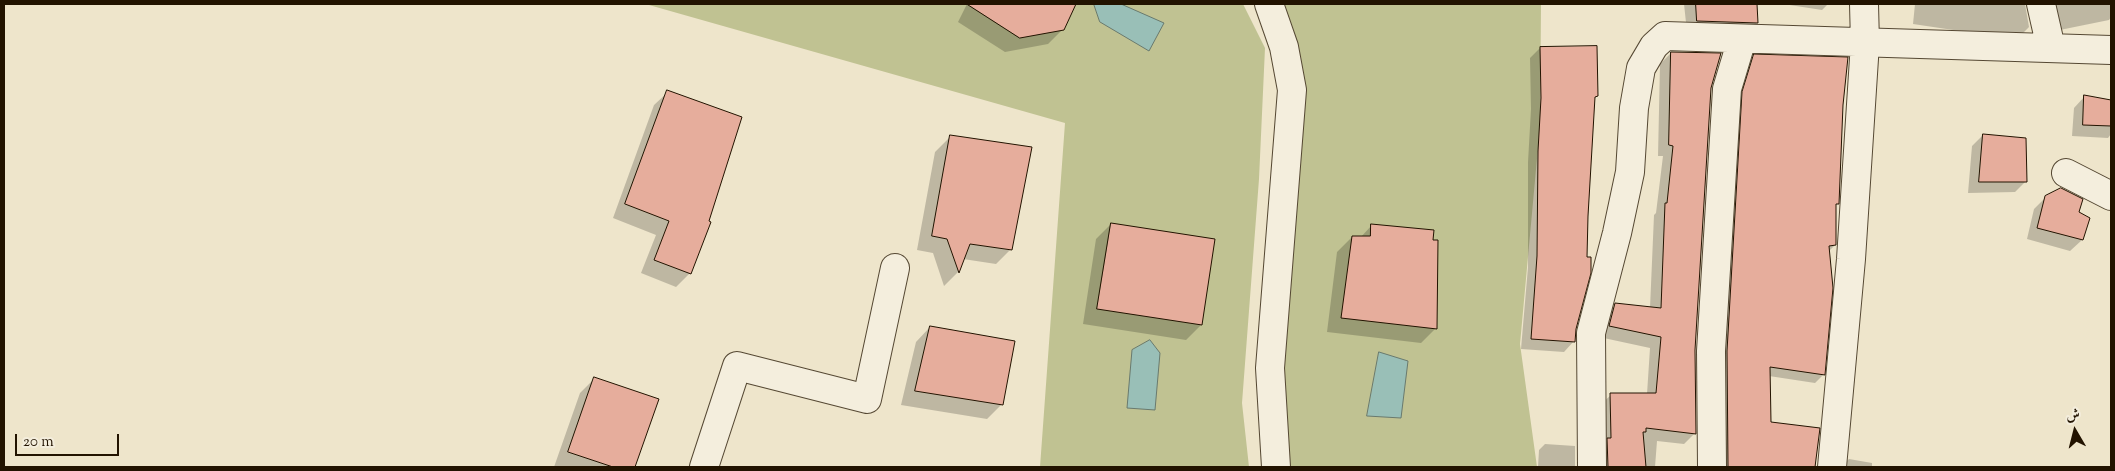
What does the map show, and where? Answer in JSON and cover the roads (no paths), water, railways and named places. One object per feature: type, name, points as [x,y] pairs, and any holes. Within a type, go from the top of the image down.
[{"type":"street","points":[[1269,4],[1284,47],[1292,90],[1270,368],[1276,467]]},
{"type":"street","points":[[1832,467],[1851,260],[1865,43],[1864,4]]},
{"type":"street","points":[[2041,4],[2051,48]]},
{"type":"street","points":[[1592,467],[1591,333],[1630,172],[1634,108],[1642,68],[1654,46],[1665,36],[2111,50]]},
{"type":"street","points":[[1712,467],[1711,352],[1727,89],[1742,39]]},
{"type":"street","points":[[2066,173],[2111,196]]},
{"type":"street","points":[[704,467],[737,366],[866,399],[895,268]]},
{"type":"water","points":[[1094,4],[1121,4],[1164,23],[1149,51],[1100,22]]},
{"type":"water","points":[[1150,340],[1160,353],[1155,410],[1127,408],[1132,350]]},
{"type":"water","points":[[1379,352],[1408,361],[1401,418],[1367,416]]}]
